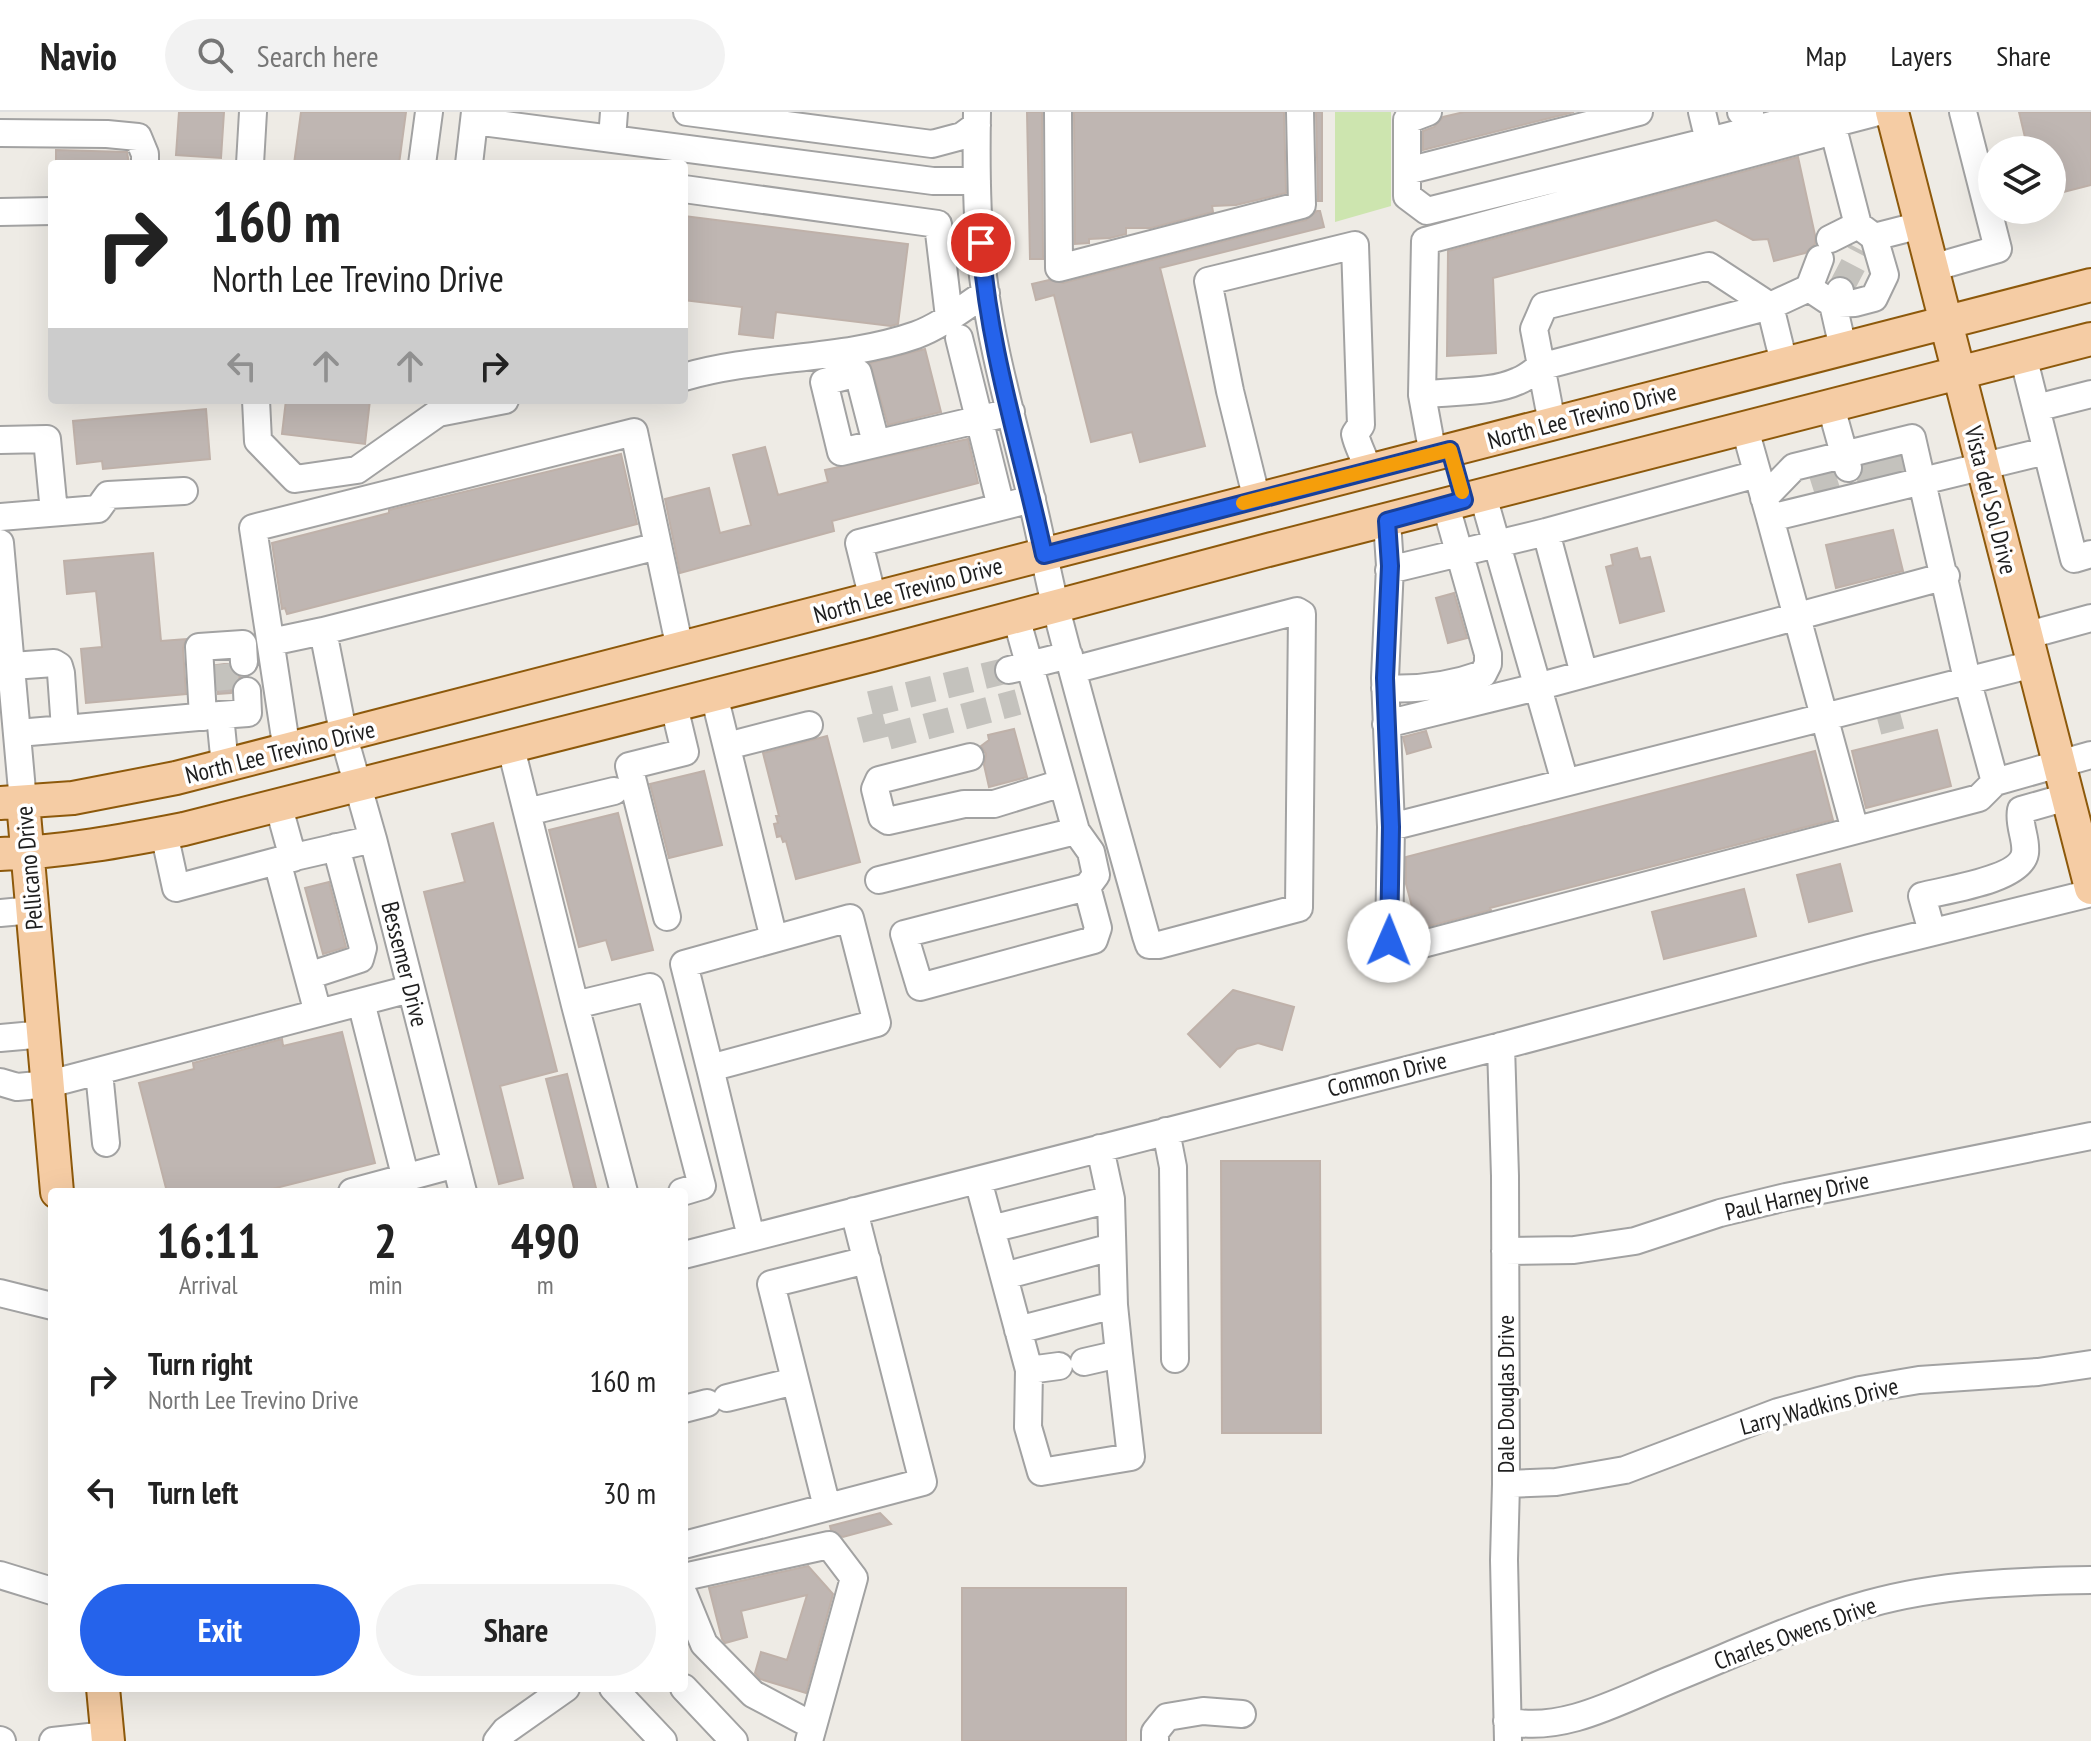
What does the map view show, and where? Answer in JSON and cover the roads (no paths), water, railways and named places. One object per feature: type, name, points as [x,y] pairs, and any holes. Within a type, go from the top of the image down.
[{"type":"main road","name":"Vista del Sol Drive","points":[[1892,112],[2091,891]]},
{"type":"main road","name":"North Lee Trevino Drive","points":[[12,803],[111,793],[344,737],[1257,500],[1367,464],[1442,452],[2091,285]]},
{"type":"main road","name":"North Lee Trevino Drive","points":[[14,853],[124,841],[164,833],[511,748],[2091,339]]},
{"type":"main road","points":[[1442,452],[1464,501]]},
{"type":"main road","points":[[680,649],[693,701]]},
{"type":"main road","name":"Pellicano Drive","points":[[12,803],[14,853],[33,910],[57,1188]]},
{"type":"main road","points":[[103,1692],[108,1738]]},
{"type":"street","points":[[250,160],[253,112]]},
{"type":"street","points":[[423,160],[429,112]]},
{"type":"street","points":[[612,139],[614,112]]},
{"type":"street","points":[[687,112],[932,144],[962,136],[977,118]]},
{"type":"street","points":[[1058,112],[1059,268],[1302,205],[1300,112]]},
{"type":"street","points":[[1422,395],[1482,391],[1518,381],[1540,367],[1770,306],[1809,288],[1855,303],[1874,298],[1885,275],[1864,237],[1832,124],[1814,114],[1427,211],[1407,196],[1407,120],[1428,112]]},
{"type":"street","points":[[1407,171],[1639,112]]},
{"type":"street","points":[[1702,112],[1709,141]]},
{"type":"street","points":[[1741,112],[1750,112]]},
{"type":"street","points":[[1442,452],[1422,395],[1425,241],[1819,135],[1832,124],[1878,112]]},
{"type":"street","points":[[1932,268],[1998,249],[1963,112]]},
{"type":"street","points":[[470,160],[475,117],[612,139],[641,154],[732,155],[933,181],[977,181]]},
{"type":"street","points":[[726,195],[737,118]]},
{"type":"street","points":[[977,118],[977,181],[986,293],[1055,607],[1071,663],[1149,945],[1299,908],[1302,614],[1297,611],[1071,663],[1019,668]]},
{"type":"street","points":[[0,133],[138,137],[145,160]]},
{"type":"street","points":[[688,190],[938,224],[954,327],[1001,507]]},
{"type":"street","points":[[0,212],[48,211]]},
{"type":"street","points":[[1809,288],[1825,249],[1921,225]]},
{"type":"street","points":[[1257,500],[1230,391],[1208,281],[1355,245],[1361,425],[1369,432],[1371,446],[1367,464]]},
{"type":"street","points":[[1552,423],[1534,329],[1544,306],[1709,266],[1770,306],[1784,363]]},
{"type":"street","points":[[688,376],[716,368],[858,349],[954,327],[986,293]]},
{"type":"street","points":[[1837,296],[1843,348]]},
{"type":"street","points":[[2023,356],[2046,451],[2083,556]]},
{"type":"street","points":[[2036,408],[2091,394]]},
{"type":"street","points":[[256,404],[258,441],[295,479],[357,470],[439,407],[467,404]]},
{"type":"street","points":[[1831,407],[1859,474]]},
{"type":"street","points":[[876,443],[1011,412]]},
{"type":"street","points":[[1745,429],[1826,715],[1855,830]]},
{"type":"street","points":[[287,751],[253,528],[634,432],[680,649]]},
{"type":"street","points":[[1389,570],[1546,532],[1764,497],[1859,474],[1912,438],[1946,576],[1967,679],[1995,782]]},
{"type":"street","points":[[0,440],[47,439],[54,512]]},
{"type":"street","points":[[1764,497],[1794,467],[1923,479],[2046,451]]},
{"type":"street","points":[[0,517],[98,509],[108,495],[184,491]]},
{"type":"street","points":[[873,599],[859,543],[1032,499]]},
{"type":"street","points":[[1464,501],[1496,544],[1565,782]]},
{"type":"street","points":[[1385,688],[1438,687],[1483,674],[1488,664],[1488,654],[1459,553],[1464,501]]},
{"type":"street","points":[[1387,521],[1389,570],[1385,688],[1391,827],[1389,941],[1419,945],[1979,798],[1995,782],[2091,755]]},
{"type":"street","points":[[1546,532],[1584,674]]},
{"type":"street","name":"Pellicano Drive","points":[[0,543],[5,638],[12,666],[18,733],[12,803]]},
{"type":"street","points":[[271,642],[658,546]]},
{"type":"street","points":[[1386,724],[1537,687],[1946,576]]},
{"type":"street","points":[[1016,617],[1019,668],[1028,699],[1062,783],[1076,831],[1091,852],[1096,875],[1087,887],[904,934],[920,987],[1094,940],[1098,928],[1087,887]]},
{"type":"street","points":[[1391,827],[1826,715],[1886,710],[1967,679],[2091,618]]},
{"type":"street","name":"Bessemer Drive","points":[[323,631],[344,737],[462,1188]]},
{"type":"street","points":[[225,766],[231,706],[199,647],[231,656]]},
{"type":"street","points":[[12,666],[54,663],[59,666],[65,729]]},
{"type":"street","points":[[693,701],[727,746],[774,939]]},
{"type":"street","points":[[667,917],[629,766],[685,752],[693,701]]},
{"type":"street","points":[[18,733],[231,706]]},
{"type":"street","points":[[727,746],[809,725]]},
{"type":"street","points":[[511,748],[623,1188]]},
{"type":"street","points":[[970,757],[879,780],[875,789],[882,817],[888,821],[964,804],[994,804],[1062,783]]},
{"type":"street","points":[[527,812],[614,791]]},
{"type":"street","points":[[1932,932],[1922,896],[2004,875],[2023,860],[2025,850],[2019,821],[2021,810],[2067,797]]},
{"type":"street","points":[[278,804],[285,860],[318,1013]]},
{"type":"street","points":[[879,880],[1076,831]]},
{"type":"street","points":[[164,833],[176,888],[373,839]]},
{"type":"street","points":[[308,976],[360,959],[363,948],[336,847]]},
{"type":"street","points":[[2004,875],[2014,912]]},
{"type":"street","name":"Common Drive","points":[[688,1254],[2091,891]]},
{"type":"street","points":[[0,913],[33,910]]},
{"type":"street","points":[[710,1068],[877,1023],[850,918],[684,964],[751,1237]]},
{"type":"street","points":[[575,1005],[650,987],[702,1186],[688,1190]]},
{"type":"street","points":[[0,1082],[17,1087],[49,1084],[410,989]]},
{"type":"street","points":[[361,1002],[406,1179]]},
{"type":"street","points":[[0,1038],[45,1034]]},
{"type":"street","name":"Dale Douglas Drive","points":[[1501,1046],[1508,1731]]},
{"type":"street","points":[[99,1072],[106,1143]]},
{"type":"street","points":[[1166,1131],[1173,1167],[1175,1359]]},
{"type":"street","name":"Paul Harney Drive","points":[[1505,1251],[1574,1250],[1635,1241],[1720,1213],[1786,1197],[2091,1136]]},
{"type":"street","points":[[978,1180],[1029,1370],[1028,1427],[1041,1472],[1131,1457],[1114,1305],[1111,1199],[1100,1148]]},
{"type":"street","points":[[369,1188],[456,1164]]},
{"type":"street","points":[[991,1229],[1111,1199]]},
{"type":"street","points":[[688,1544],[923,1482],[854,1211]]},
{"type":"street","points":[[1004,1276],[1112,1247]]},
{"type":"street","points":[[827,1507],[771,1284],[867,1260]]},
{"type":"street","points":[[0,1293],[48,1305]]},
{"type":"street","points":[[1018,1330],[1114,1305]]},
{"type":"street","points":[[1029,1370],[1119,1354]]},
{"type":"street","name":"Larry Wadkins Drive","points":[[1506,1484],[1556,1482],[1625,1470],[1778,1412],[1860,1390],[1919,1380],[2038,1372],[2091,1364]]},
{"type":"street","points":[[706,1403],[795,1381]]},
{"type":"street","points":[[688,1576],[829,1545],[854,1578],[811,1734],[753,1694],[704,1644],[688,1605]]},
{"type":"street","points":[[0,1575],[48,1590]]},
{"type":"street","name":"Charles Owens Drive","points":[[1508,1731],[1590,1712],[1869,1604],[1925,1592],[1978,1586],[2091,1580]]},
{"type":"street","points":[[497,1741],[505,1731],[560,1692]]},
{"type":"street","points":[[617,1692],[663,1741]]},
{"type":"street","points":[[688,1692],[734,1741]]},
{"type":"street","points":[[1155,1741],[1155,1732],[1167,1717],[1203,1711],[1242,1714]]},
{"type":"street","points":[[53,1741],[108,1738]]},
{"type":"tunnel","points":[[1841,288],[1861,250]]},
{"type":"tunnel","points":[[1889,457],[1894,476]]},
{"type":"tunnel","points":[[1866,463],[1871,482]]},
{"type":"tunnel","points":[[1822,474],[1828,493]]},
{"type":"tunnel","points":[[224,664],[227,693]]},
{"type":"tunnel","points":[[1009,670],[867,705],[876,740],[1018,702]]},
{"type":"tunnel","points":[[1878,722],[1901,716]]}]
